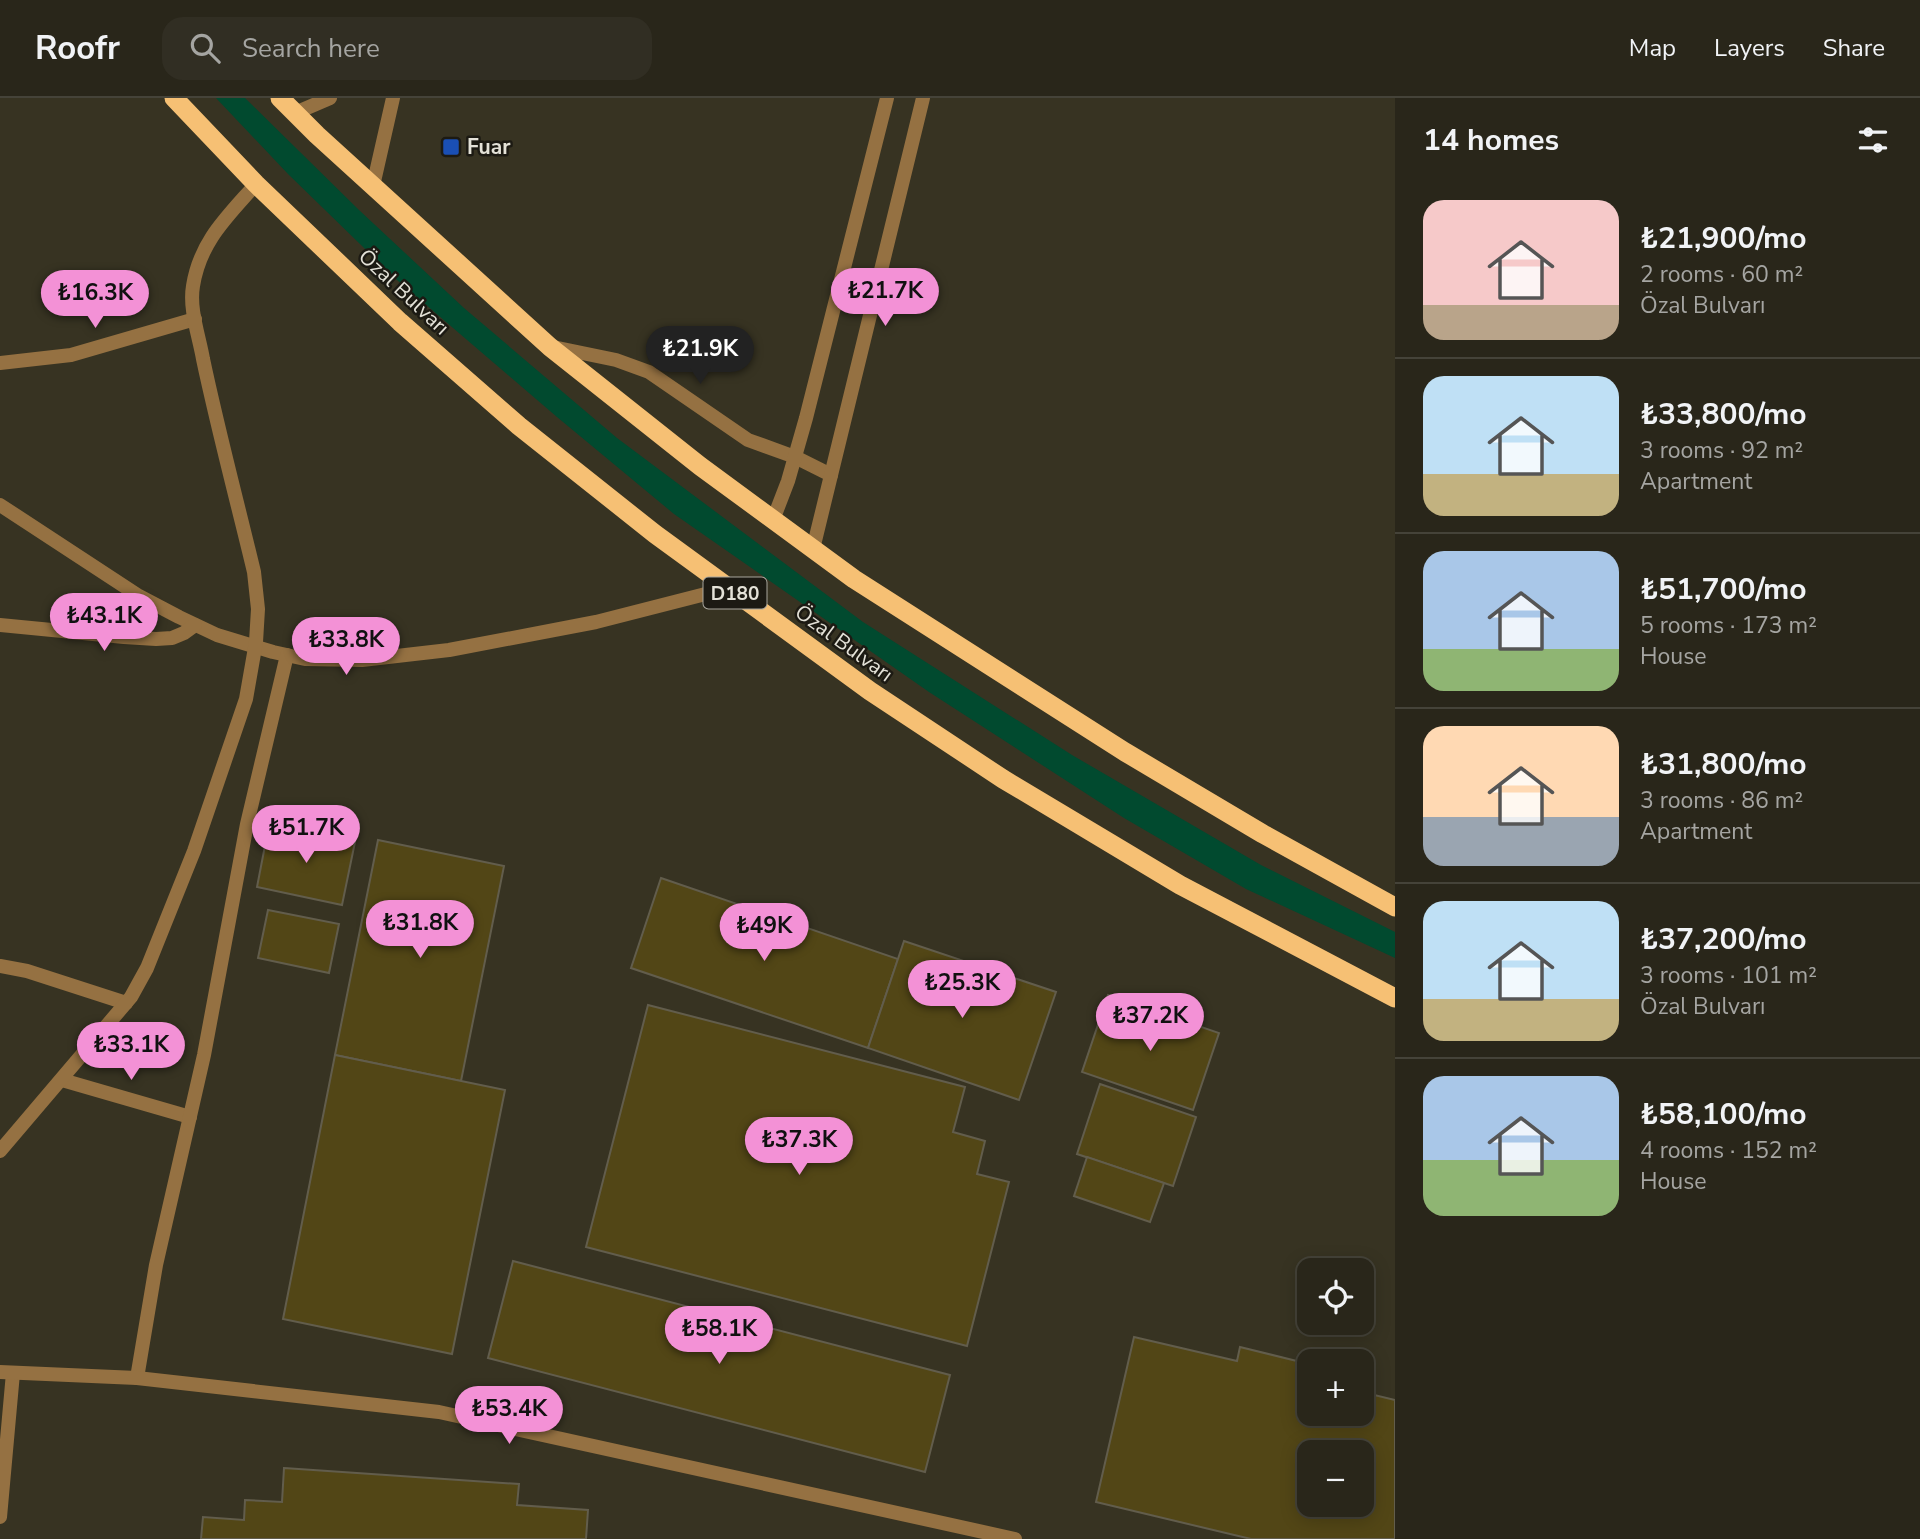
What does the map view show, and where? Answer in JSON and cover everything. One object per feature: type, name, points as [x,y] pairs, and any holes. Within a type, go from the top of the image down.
[{"type":"highway","name":"Özal Bulvarı","points":[[174,98],[257,184],[400,322],[519,426],[655,534],[870,691],[1003,779],[1180,885],[1395,999]]},
{"type":"highway","points":[[280,98],[550,347],[700,466],[813,550],[853,579],[1125,752],[1263,834],[1394,906]]},
{"type":"street","points":[[295,113],[330,98]]},
{"type":"street","points":[[373,186],[393,98]]},
{"type":"street","points":[[773,520],[795,457],[887,98]]},
{"type":"street","points":[[813,550],[923,98]]},
{"type":"street","points":[[0,1151],[131,997],[147,968],[194,851],[246,699],[258,609],[254,572],[211,397],[193,308],[192,287],[214,231],[257,184]]},
{"type":"street","points":[[0,363],[71,355],[195,319]]},
{"type":"street","points":[[550,347],[616,360],[649,372],[748,440],[795,457],[831,475]]},
{"type":"street","points":[[0,505],[139,596],[195,625],[217,635],[305,659],[362,660],[449,650],[596,622],[729,588]]},
{"type":"street","points":[[0,625],[156,639],[172,638],[195,625]]},
{"type":"street","points":[[137,1378],[156,1265],[204,1055],[247,824],[287,655]]},
{"type":"street","points":[[0,966],[27,971],[126,1003]]},
{"type":"street","points":[[62,1080],[190,1117]]},
{"type":"street","points":[[0,1517],[6,1373],[137,1378],[439,1412],[1015,1539]]},
{"type":"green space","points":[[216,98],[245,98],[464,308],[617,438],[863,622],[1072,755],[1261,865],[1395,932],[1395,958],[1246,889],[1124,818],[929,692],[674,514],[397,280],[288,174]]},
{"type":"building","points":[[269,825],[355,842],[342,905],[257,887]]},
{"type":"building","points":[[378,840],[504,866],[461,1081],[335,1055]]},
{"type":"building","points":[[661,878],[898,959],[868,1048],[631,968]]},
{"type":"building","points":[[268,910],[339,924],[329,973],[258,958]]},
{"type":"building","points":[[904,941],[1056,992],[1019,1100],[868,1048]]},
{"type":"building","points":[[1108,995],[1219,1033],[1193,1110],[1082,1072]]},
{"type":"building","points":[[648,1005],[965,1087],[953,1132],[985,1141],[977,1174],[1009,1182],[967,1346],[586,1247]]},
{"type":"building","points":[[335,1055],[505,1090],[452,1354],[283,1319]]},
{"type":"building","points":[[1100,1084],[1196,1117],[1173,1186],[1077,1154]]},
{"type":"building","points":[[1087,1157],[1164,1183],[1150,1222],[1074,1196]]},
{"type":"building","points":[[513,1261],[950,1375],[925,1472],[488,1358]]},
{"type":"building","points":[[1134,1337],[1237,1361],[1240,1347],[1297,1361],[1297,1426],[1374,1426],[1374,1395],[1395,1400],[1395,1539],[1251,1539],[1096,1502]]},
{"type":"building","points":[[284,1468],[519,1484],[517,1505],[588,1510],[586,1539],[201,1539],[203,1517],[244,1520],[245,1500],[282,1502]]},
{"type":"place","name":"Fuar","points":[[451,147]]}]
